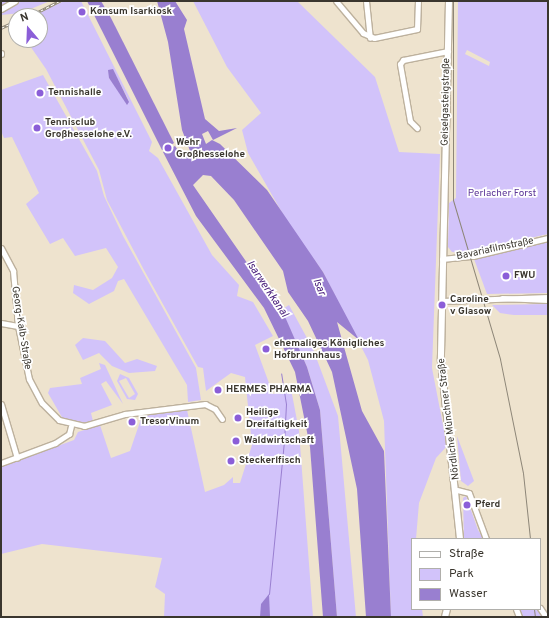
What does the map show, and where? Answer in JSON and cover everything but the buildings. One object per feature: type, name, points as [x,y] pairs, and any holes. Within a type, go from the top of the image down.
[{"type":"main road","name":"Geiselgasteigstraße","points":[[444,203],[449,1]]},
{"type":"main road","name":"Nördliche Münchner Straße","points":[[444,203],[441,362],[457,490],[460,538]]},
{"type":"street","points":[[336,1],[370,38]]},
{"type":"street","points":[[366,1],[370,38]]},
{"type":"street","points":[[370,38],[417,29],[418,1]]},
{"type":"street","points":[[1,9],[14,2]]},
{"type":"street","points":[[417,128],[410,121],[400,64],[403,60],[448,51]]},
{"type":"street","name":"Bavariafilmstraße","points":[[442,259],[473,256],[548,238]]},
{"type":"street","name":"Georg-Kalb-Straße","points":[[1,248],[13,271],[18,326],[24,360],[35,393],[52,414],[71,426]]},
{"type":"street","points":[[442,303],[502,298],[548,297]]},
{"type":"street","points":[[502,298],[548,300]]},
{"type":"street","points":[[1,323],[18,326]]},
{"type":"street","points":[[1,404],[17,458]]},
{"type":"street","points":[[1,463],[55,443],[69,434],[71,426],[205,404],[215,409],[222,419]]},
{"type":"street","points":[[457,490],[469,493],[486,538]]},
{"type":"green space","points":[[1,1],[50,1],[33,8],[8,8],[8,14],[1,15]]},
{"type":"green space","points":[[64,1],[81,1],[152,142],[149,151],[158,158],[212,255],[239,285],[237,296],[253,302],[273,336],[255,345],[273,394],[291,389],[299,431],[313,617],[164,617],[165,594],[155,587],[162,558],[42,544],[1,554],[1,467],[74,440],[78,432],[100,425],[111,458],[130,451],[143,413],[187,410],[205,492],[224,485],[233,477],[233,483],[240,483],[252,445],[245,377],[231,373],[206,391],[203,368],[198,367],[107,200],[99,170],[46,69],[32,48],[48,48],[48,9]],"holes":[[[113,70],[129,101],[109,78]]]},
{"type":"green space","points":[[193,1],[297,1],[375,77],[399,152],[440,154],[432,368],[447,446],[436,458],[419,503],[416,538],[411,538],[411,610],[422,610],[423,617],[391,617],[384,421],[368,360],[323,272],[288,223],[248,153],[242,130],[261,113],[227,67]]},
{"type":"green space","name":"Perlacher Forst","points":[[458,1],[548,1],[548,234],[463,253],[452,252],[448,247],[449,203],[456,198]],"holes":[[[467,50],[490,62],[489,66],[465,54]]]},
{"type":"green space","points":[[43,75],[97,171],[104,196],[123,236],[196,368],[201,400],[188,402],[187,385],[124,279],[118,281],[114,291],[89,304],[73,293],[74,285],[93,290],[112,278],[118,267],[106,248],[75,256],[63,238],[50,244],[26,204],[39,193],[12,137],[4,138],[1,131],[1,90]]},
{"type":"green space","points":[[548,241],[548,293],[487,294],[474,259]]},
{"type":"green space","points":[[548,304],[548,315],[514,315],[500,313],[492,305]]},
{"type":"green space","points":[[289,305],[313,349],[338,416],[356,617],[337,617],[320,410],[307,367],[281,310]]},
{"type":"green space","points":[[83,338],[105,341],[125,363],[137,359],[157,366],[155,371],[129,373],[112,366],[99,353],[83,360],[75,345]]},
{"type":"green space","points":[[99,363],[105,365],[123,404],[106,381],[101,384],[112,405],[91,413],[93,421],[78,424],[63,419],[48,393],[50,388],[82,384],[80,378],[101,369]]},
{"type":"green space","points":[[120,374],[129,378],[138,394],[135,400],[127,399],[117,381]],"holes":[[[126,378],[135,394],[129,398],[119,381]]]},
{"type":"green space","points":[[457,436],[474,481],[468,486],[461,481]]},
{"type":"green space","points":[[466,496],[478,530],[483,538],[464,538],[463,498]]},
{"type":"green space","points":[[541,606],[548,617],[516,617],[513,610],[541,610]]},
{"type":"water","points":[[87,1],[101,1],[111,18],[174,143],[166,148],[162,150]]},
{"type":"water","name":"Isar","points":[[157,1],[175,1],[187,20],[184,29],[205,119],[219,131],[237,128],[213,140],[208,131],[202,134],[206,144],[212,140],[220,144],[267,190],[323,272],[359,340],[337,322],[362,411],[384,451],[391,617],[366,617],[357,489],[332,372],[308,321],[288,292],[283,271],[234,200],[211,176],[203,175],[193,185],[286,319],[307,367],[320,410],[337,617],[323,617],[310,447],[295,372],[264,308],[196,216],[163,152],[175,146],[182,156],[192,156],[182,130],[168,42]]},
{"type":"water","points":[[113,69],[129,102],[127,105],[109,78],[108,70]]},
{"type":"water","points":[[269,594],[270,617],[260,617],[261,604]]},
{"type":"waterway","points":[[269,594],[284,442],[286,404],[281,373]]},
{"type":"tram line","points":[[453,1],[453,200],[500,359],[523,473],[530,538]]},
{"type":"tram line","points":[[534,610],[535,617]]},
{"type":"railway","points":[[46,8],[60,1]]},
{"type":"railway","points":[[1,28],[8,25]]},
{"type":"place","name":"Konsum Isarkiosk","points":[[82,12]]},
{"type":"place","name":"Tennishalle","points":[[40,93]]},
{"type":"place","name":"Tennisclub Großhesselohe e.V.","points":[[37,128]]},
{"type":"place","name":"Wehr Großhesselohe","points":[[168,148]]},
{"type":"place","name":"FWU","points":[[506,276]]},
{"type":"place","name":"Caroline v Glasow","points":[[442,305]]},
{"type":"place","name":"ehemaliges Königliches Hofbrunnhaus","points":[[266,349]]},
{"type":"place","name":"HERMES PHARMA","points":[[218,390]]},
{"type":"place","name":"Heilige Dreifaltigkeit","points":[[238,418]]},
{"type":"place","name":"TresorVinum","points":[[132,422]]},
{"type":"place","name":"Waldwirtschaft","points":[[236,441]]},
{"type":"place","name":"Steckerlfisch","points":[[231,461]]},
{"type":"place","name":"Pferd","points":[[467,505]]},
{"type":"water label","name":"Isarwerkkanal","points":[[267,289]]}]
